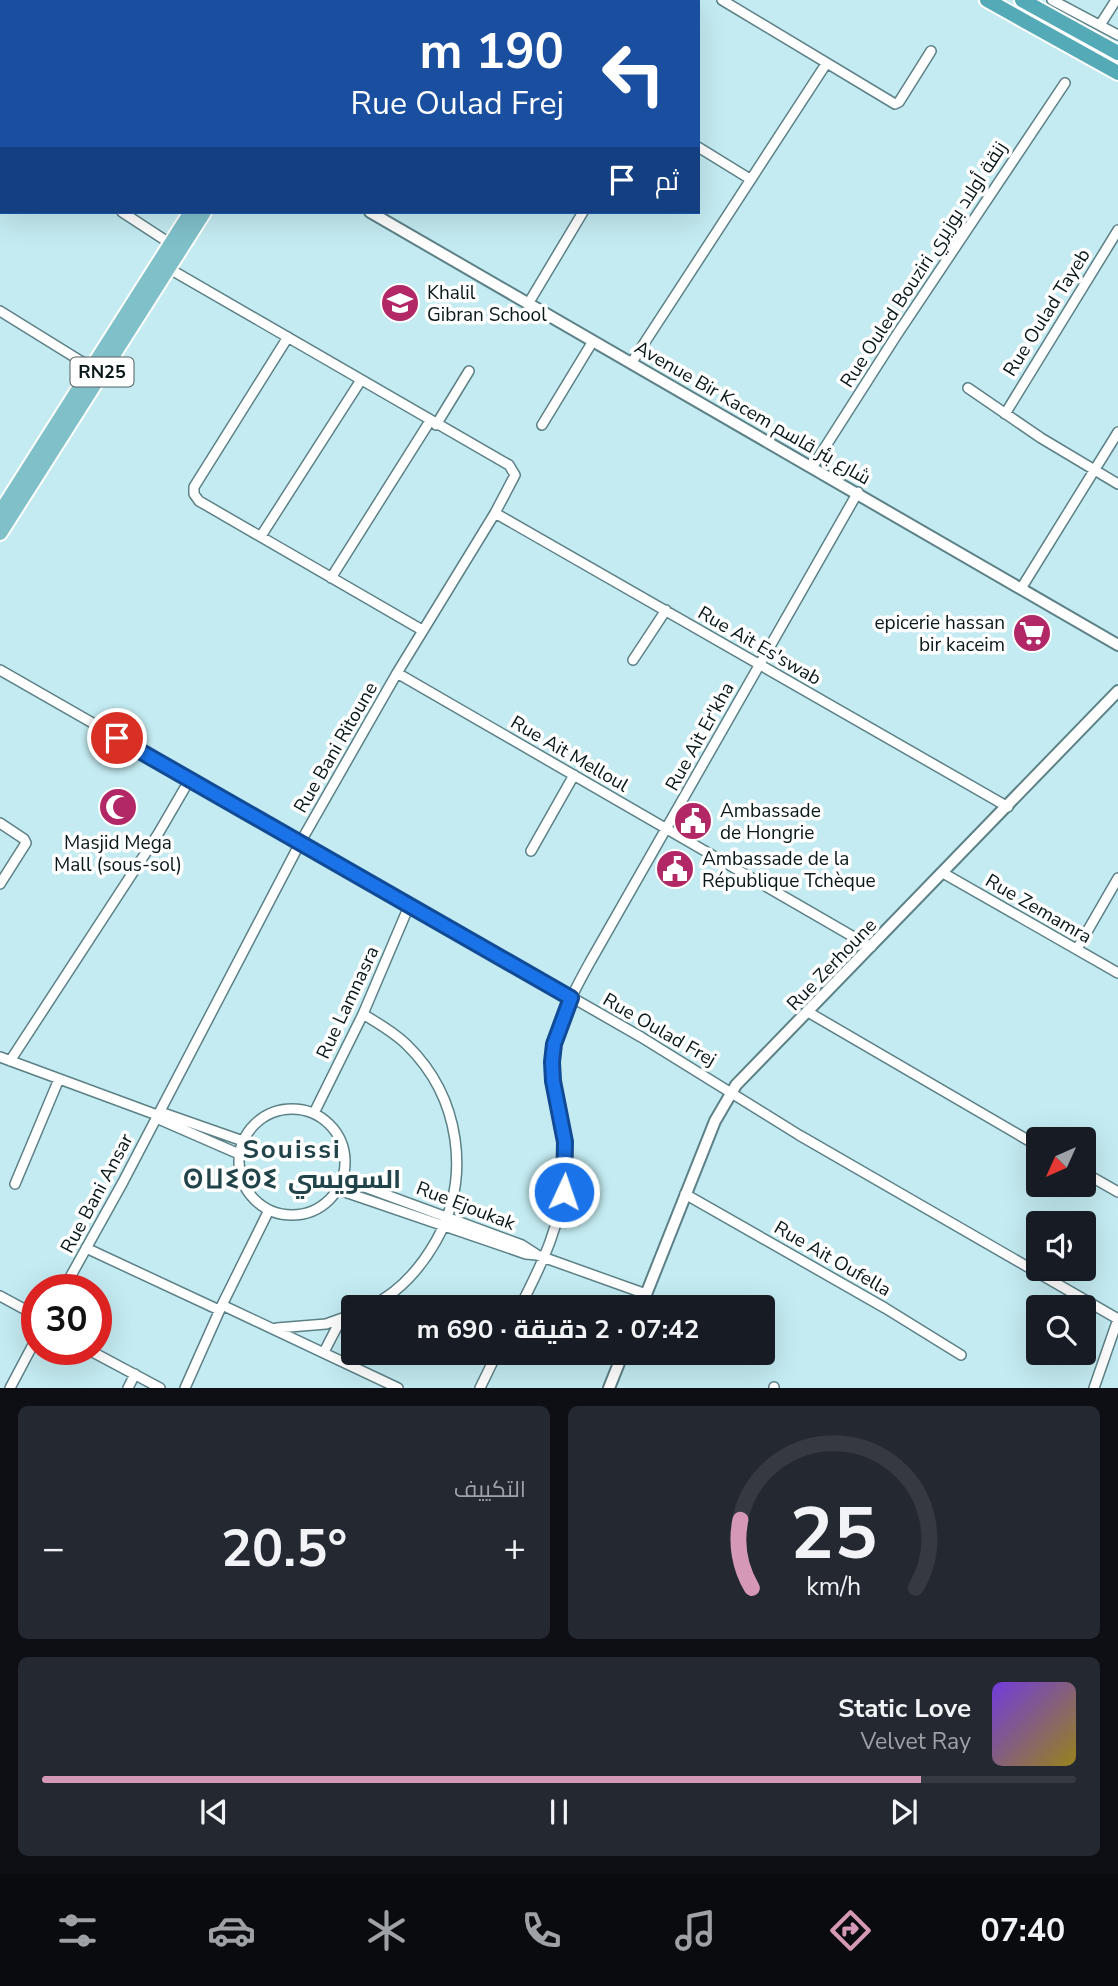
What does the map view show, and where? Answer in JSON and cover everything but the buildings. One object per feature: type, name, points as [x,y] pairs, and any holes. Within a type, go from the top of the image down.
[{"type":"highway","points":[[987,0],[1118,73]]},
{"type":"highway","points":[[1022,0],[1118,53]]},
{"type":"main road","name":"RN25","points":[[0,513],[190,214]]},
{"type":"main road","name":"RN25","points":[[0,533],[203,214]]},
{"type":"street","points":[[722,0],[892,103],[897,103],[931,51]]},
{"type":"street","points":[[1052,0],[1118,35]]},
{"type":"street","points":[[1100,25],[1116,0]]},
{"type":"street","points":[[632,362],[826,64]]},
{"type":"street","name":"Rue Ouled Bouziri زنقة أولاد بوزيري","points":[[813,466],[896,336],[1065,83]]},
{"type":"street","points":[[700,148],[750,179]]},
{"type":"street","points":[[124,214],[171,244]]},
{"type":"street","name":"Avenue Bir Kacem شارع بئر قاسم","points":[[373,214],[858,492],[1118,645]]},
{"type":"street","points":[[528,304],[582,214]]},
{"type":"street","name":"Rue Oulad Tayeb","points":[[1004,414],[1118,230]]},
{"type":"street","points":[[168,268],[433,423]]},
{"type":"street","points":[[0,311],[92,368]]},
{"type":"street","points":[[288,337],[193,491],[200,501],[422,630]]},
{"type":"street","points":[[542,425],[593,341]]},
{"type":"street","points":[[331,578],[469,371]]},
{"type":"street","points":[[261,536],[360,380]]},
{"type":"street","points":[[968,388],[1004,414],[1118,484]]},
{"type":"street","name":"Rue Bani Ritoune","points":[[158,1113],[300,843],[422,630],[514,481],[515,475],[509,465],[433,423]]},
{"type":"street","points":[[1021,587],[1118,432]]},
{"type":"street","name":"Rue Ait Er'kha","points":[[525,1295],[560,1213],[565,1142],[552,1062],[554,1044],[571,998],[858,492]]},
{"type":"street","name":"Rue Ait Es'swab","points":[[495,513],[1008,807]]},
{"type":"street","points":[[633,660],[666,610]]},
{"type":"street","name":"Rue Oulad Frej","points":[[0,670],[701,1072],[730,1094],[1118,1319]]},
{"type":"street","name":"Rue Ait Melloul","points":[[397,673],[871,947]]},
{"type":"street","name":"Rue Zerhoune","points":[[646,1294],[715,1121],[730,1094],[746,1074],[1118,691]]},
{"type":"street","points":[[531,851],[574,775]]},
{"type":"street","points":[[10,1061],[158,834],[190,779]]},
{"type":"street","points":[[0,823],[24,839],[24,848],[0,884]]},
{"type":"street","name":"Rue Zemamra","points":[[943,873],[1118,973]]},
{"type":"street","points":[[1077,949],[1118,878]]},
{"type":"street","name":"Rue Lamnasra","points":[[314,1113],[363,1014],[409,906]]},
{"type":"street","points":[[808,1012],[1026,1139]]},
{"type":"street","points":[[363,1014],[392,1031],[408,1045],[436,1082],[455,1131],[458,1154],[456,1186],[447,1221],[421,1265],[408,1280],[386,1295]]},
{"type":"street","points":[[0,1058],[243,1141]]},
{"type":"street","points":[[15,1184],[59,1079]]},
{"type":"street","points":[[283,1109],[301,1109],[314,1113],[333,1127],[343,1144],[346,1163],[339,1190],[321,1207],[301,1215],[286,1215],[269,1210],[250,1194],[243,1182],[239,1154],[243,1141],[252,1126],[267,1115],[283,1109]]},
{"type":"street","points":[[158,1113],[161,1119],[239,1154]]},
{"type":"street","name":"Rue Bani Ansar","points":[[72,1274],[158,1113]]},
{"type":"street","name":"Rue Ejoukak","points":[[344,1179],[447,1221]]},
{"type":"street","points":[[1096,1179],[1118,1192]]},
{"type":"street","name":"Rue Ejoukak","points":[[339,1190],[522,1245],[541,1257],[646,1294]]},
{"type":"street","name":"Rue Ait Oufella","points":[[685,1194],[885,1308],[961,1355]]},
{"type":"street","points":[[185,1388],[269,1210]]},
{"type":"street","points":[[86,1248],[275,1329],[398,1388]]},
{"type":"street","points":[[0,1296],[21,1307]]},
{"type":"street","points":[[1094,1388],[1118,1319]]},
{"type":"street","points":[[275,1329],[340,1321]]},
{"type":"street","points":[[324,1352],[340,1321]]},
{"type":"street","points":[[112,1362],[160,1388]]},
{"type":"street","points":[[10,1388],[22,1365]]},
{"type":"street","points":[[480,1388],[491,1365]]},
{"type":"street","points":[[609,1388],[618,1365]]},
{"type":"street","points":[[128,1388],[135,1374]]},
{"type":"place","name":"Khalil Gibran School","points":[[400,303]]},
{"type":"place","name":"epicerie hassan bir kaceim","points":[[1032,633]]},
{"type":"place","name":"Masjid Mega Mall (sous-sol)","points":[[118,807]]},
{"type":"place","name":"Ambassade de Hongrie","points":[[693,821]]},
{"type":"place","name":"Ambassade de la République Tchèque","points":[[675,869]]},
{"type":"district","name":"Souissi ⵙⵡⵉⵙⵉ السويسي","points":[[292,1164]]},
{"type":"route","points":[[117,738],[571,998],[559,1026],[552,1062],[565,1142],[564,1192]]}]
